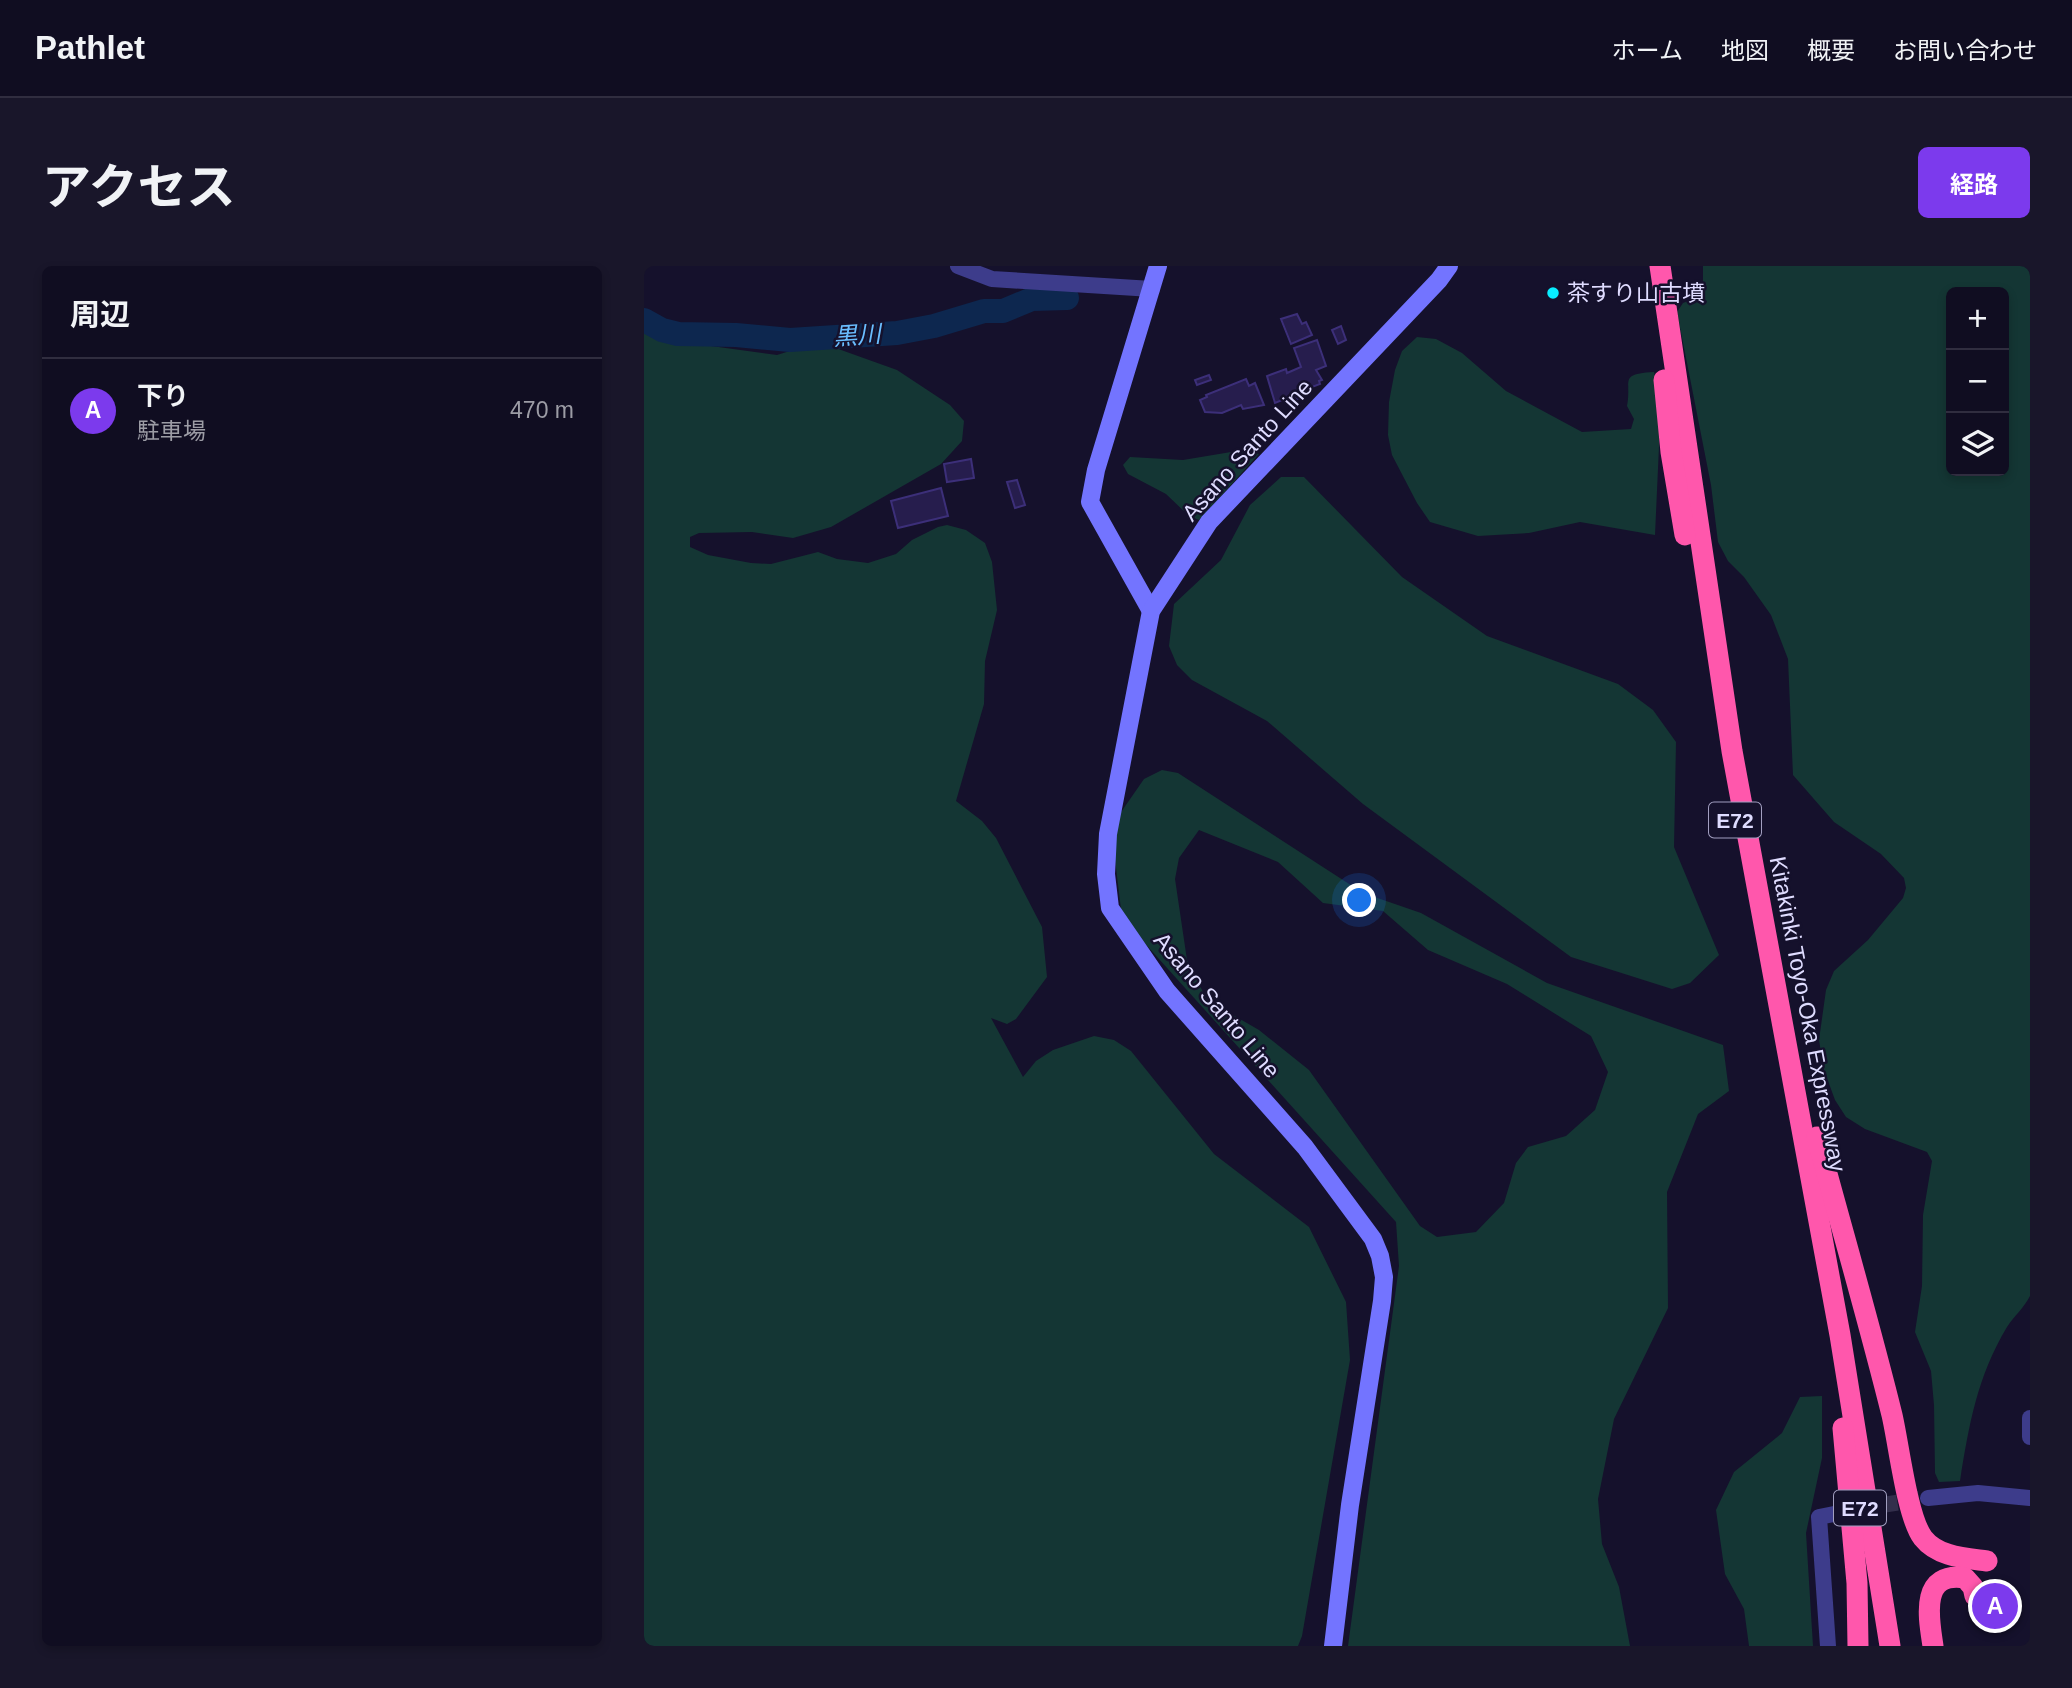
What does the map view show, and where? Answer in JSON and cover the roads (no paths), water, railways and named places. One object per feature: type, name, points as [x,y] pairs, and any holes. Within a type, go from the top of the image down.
[{"type":"highway","name":"Kitakinki Toyo-Oka Expressway","points":[[1660,266],[1732,751],[1840,1335],[1890,1646]]},
{"type":"highway","name":"Kitakinki Toyo-Oka Expressway","points":[[1660,266],[1665,387],[1671,452],[1722,752],[1838,1371],[1881,1646]]},
{"type":"highway","points":[[1776,983],[1886,1395],[1914,1521],[1923,1537],[1939,1551],[1952,1556],[1987,1561]]},
{"type":"highway","points":[[1838,1371],[1857,1583],[1858,1646]]},
{"type":"highway","points":[[1933,1646],[1928,1601],[1936,1586],[1950,1578],[1965,1578],[1973,1587],[1975,1596]]},
{"type":"main road","points":[[1152,611],[1090,502],[1096,470],[1158,266]]},
{"type":"main road","name":"Asano Santo Line","points":[[1333,1646],[1350,1505],[1382,1301],[1384,1277],[1380,1256],[1373,1239],[1305,1147],[1167,991],[1110,908],[1106,874],[1108,834],[1152,611],[1209,522],[1443,271]]},
{"type":"street","points":[[958,266],[992,279],[1152,289]]},
{"type":"street","points":[[2030,1418],[2030,1437]]},
{"type":"street","points":[[1928,1498],[1978,1493],[2030,1498]]},
{"type":"street","points":[[1828,1646],[1819,1517],[1834,1514]]},
{"type":"waterway","name":"黒川","points":[[644,320],[662,330],[678,334],[736,335],[790,340],[897,333],[934,326],[984,311],[1003,311],[1032,299],[1067,298]]},
{"type":"tunnel","points":[[1858,1509],[1919,1499]]},
{"type":"place","name":"茶すり山古墳","points":[[1553,293]]},
{"type":"place","name":"下り","points":[[1995,1606]]}]
